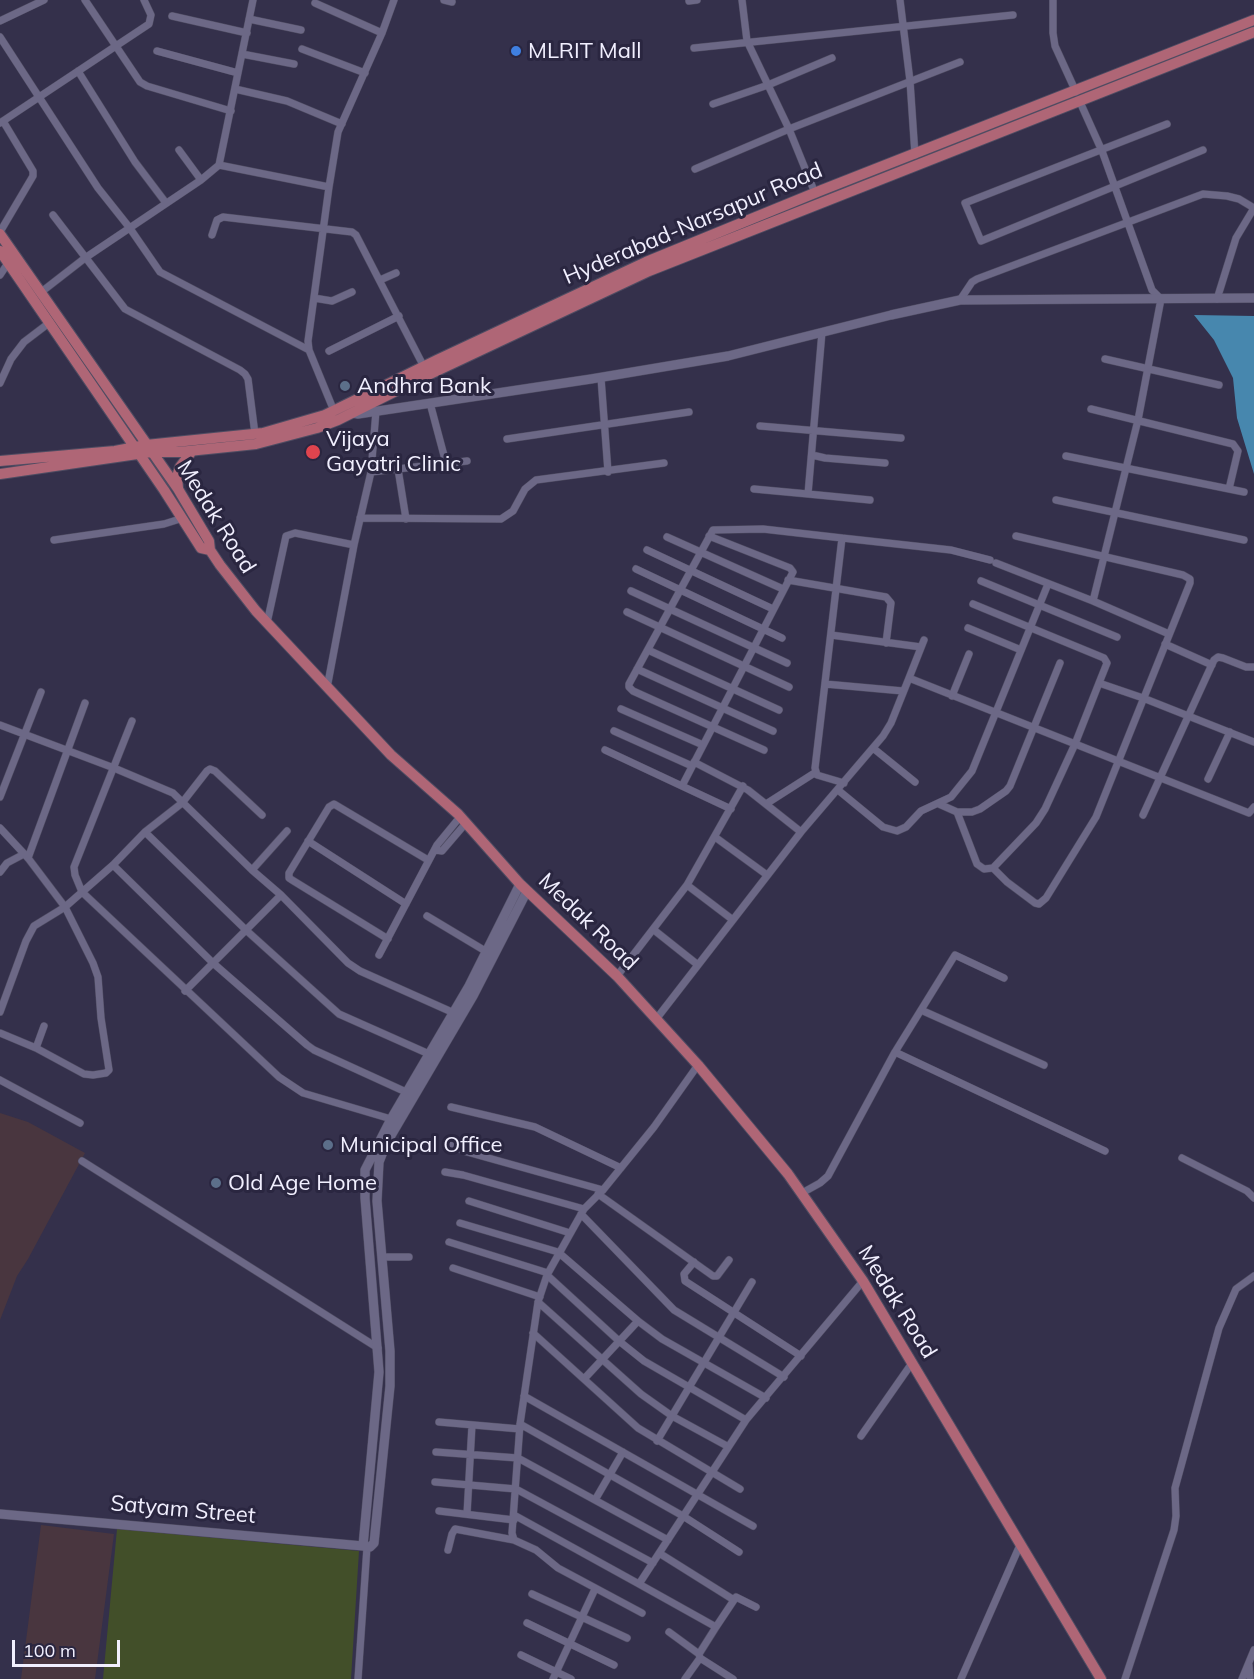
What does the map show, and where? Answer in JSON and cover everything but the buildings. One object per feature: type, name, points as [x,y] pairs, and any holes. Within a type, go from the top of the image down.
[{"type":"main road","name":"Hyderabad-Narsapur Road","points":[[149,449],[192,451],[256,444],[290,436],[338,420],[593,296],[657,268],[1078,97],[1254,20]]},
{"type":"main road","name":"Hyderabad-Narsapur Road","points":[[149,449],[274,431],[334,411],[615,275],[815,193],[1254,32]]},
{"type":"main road","name":"Medak Road","points":[[0,233],[3,248],[40,293],[178,489],[209,541],[210,550],[267,623],[391,755],[463,820],[524,888],[617,976],[657,1018],[802,1193],[863,1281],[1101,1679]]},
{"type":"main road","points":[[3,248],[8,263],[183,518],[201,548],[210,550]]},
{"type":"main road","points":[[0,474],[149,449]]},
{"type":"main road","points":[[0,461],[136,451]]},
{"type":"main road","points":[[178,489],[177,477],[180,467],[192,451]]},
{"type":"street","points":[[0,21],[44,0]]},
{"type":"street","points":[[85,0],[135,77],[147,86],[231,111]]},
{"type":"street","points":[[0,233],[33,176],[33,171],[1,122],[149,24],[152,19],[144,0]]},
{"type":"street","points":[[40,293],[85,258],[201,180],[219,165],[253,0]]},
{"type":"street","points":[[334,411],[309,350],[308,333],[329,187],[337,138],[394,0]]},
{"type":"street","points":[[742,0],[747,41],[789,129],[815,193]]},
{"type":"street","points":[[900,0],[910,81],[915,155]]},
{"type":"street","points":[[1053,0],[1055,46],[1102,151],[1152,290],[1161,298]]},
{"type":"street","points":[[315,3],[382,33]]},
{"type":"street","points":[[694,48],[1013,15]]},
{"type":"street","points":[[172,16],[247,33]]},
{"type":"street","points":[[249,19],[301,30]]},
{"type":"street","points":[[0,37],[98,188],[160,272],[309,350]]},
{"type":"street","points":[[302,49],[365,73]]},
{"type":"street","points":[[157,51],[238,73]]},
{"type":"street","points":[[242,54],[294,64]]},
{"type":"street","points":[[713,104],[768,85],[832,58]]},
{"type":"street","points":[[695,169],[789,129],[960,62]]},
{"type":"street","points":[[78,71],[135,162],[166,203]]},
{"type":"street","points":[[235,89],[287,101],[342,124]]},
{"type":"street","points":[[1167,124],[965,203],[981,241],[1203,150]]},
{"type":"street","points":[[179,150],[201,180]]},
{"type":"street","points":[[219,165],[329,187]]},
{"type":"street","points":[[960,300],[972,282],[977,279],[1203,194],[1239,199],[1254,208],[1236,238],[1217,299]]},
{"type":"street","points":[[53,215],[125,309],[245,374],[248,379],[255,434]]},
{"type":"street","points":[[212,236],[217,220],[223,217],[352,232],[356,235],[424,367]]},
{"type":"street","points":[[0,275],[8,263]]},
{"type":"street","points":[[380,280],[396,273]]},
{"type":"street","points":[[314,298],[332,301],[352,292]]},
{"type":"street","points":[[1093,601],[1138,420],[1161,298]]},
{"type":"street","points":[[352,413],[358,414],[601,378],[728,356],[960,300],[1254,298]]},
{"type":"street","points":[[328,351],[399,316]]},
{"type":"street","points":[[0,383],[11,358],[24,342],[49,323]]},
{"type":"street","points":[[808,494],[822,332]]},
{"type":"street","points":[[1106,359],[1219,385]]},
{"type":"street","points":[[601,378],[608,472]]},
{"type":"street","points":[[430,403],[446,463]]},
{"type":"street","points":[[1091,409],[1236,446],[1238,451],[1229,489]]},
{"type":"street","points":[[327,688],[354,545],[371,472],[376,411]]},
{"type":"street","points":[[507,439],[689,412]]},
{"type":"street","points":[[760,426],[901,438]]},
{"type":"street","points":[[812,455],[885,463]]},
{"type":"street","points":[[1066,456],[1244,492]]},
{"type":"street","points":[[371,472],[467,461]]},
{"type":"street","points":[[360,518],[501,519],[513,511],[525,489],[536,480],[663,463]]},
{"type":"street","points":[[398,469],[406,519]]},
{"type":"street","points":[[754,489],[870,500]]},
{"type":"street","points":[[1056,500],[1244,540]]},
{"type":"street","points":[[54,540],[164,524],[183,518]]},
{"type":"street","points":[[764,750],[630,689],[629,684],[713,530],[763,529],[951,550],[993,561],[1169,634]]},
{"type":"street","points":[[267,623],[286,537],[295,533],[354,545]]},
{"type":"street","points":[[682,786],[793,572],[790,568],[709,536]]},
{"type":"street","points":[[993,868],[1035,903],[1043,902],[1092,825],[1190,579],[1183,575],[1016,536]]},
{"type":"street","points":[[668,537],[783,589]]},
{"type":"street","points":[[816,772],[842,538]]},
{"type":"street","points":[[647,550],[773,609]]},
{"type":"street","points":[[636,569],[782,638]]},
{"type":"street","points":[[788,580],[886,597],[891,603],[886,643]]},
{"type":"street","points":[[981,581],[1117,638]]},
{"type":"street","points":[[838,790],[888,830],[902,830],[921,811],[951,797],[972,771],[1048,584]]},
{"type":"street","points":[[631,591],[788,663]]},
{"type":"street","points":[[957,812],[977,864],[984,869],[993,868],[1036,823],[1045,809],[1075,744],[1107,663],[1104,658],[973,604]]},
{"type":"street","points":[[627,612],[789,687]]},
{"type":"street","points":[[968,628],[1021,651]]},
{"type":"street","points":[[657,1018],[801,832],[888,730],[922,644],[886,643],[831,635]]},
{"type":"street","points":[[1165,644],[1212,665]]},
{"type":"street","points":[[648,650],[779,710]]},
{"type":"street","points":[[952,696],[969,654]]},
{"type":"street","points":[[1143,815],[1212,665],[1218,657],[1246,667],[1254,667]]},
{"type":"street","points":[[939,804],[964,813],[980,809],[1006,791],[1060,663]]},
{"type":"street","points":[[637,669],[773,731]]},
{"type":"street","points":[[909,678],[1249,813],[1254,807]]},
{"type":"street","points":[[1099,683],[1254,742]]},
{"type":"street","points":[[825,684],[903,691]]},
{"type":"street","points":[[0,797],[40,692]]},
{"type":"street","points":[[0,872],[7,863],[26,856],[85,703]]},
{"type":"street","points":[[621,709],[703,745]]},
{"type":"street","points":[[132,721],[74,867],[82,892],[269,1070],[295,1088],[313,1096],[391,1119]]},
{"type":"street","points":[[0,725],[173,793],[281,895],[348,963],[360,971],[454,1013]]},
{"type":"street","points":[[614,730],[742,786],[801,832]]},
{"type":"street","points":[[1208,780],[1230,732]]},
{"type":"street","points":[[873,748],[915,782]]},
{"type":"street","points":[[605,750],[731,808]]},
{"type":"street","points":[[0,1012],[3,993],[34,926],[65,907],[113,865],[145,832],[182,803],[207,771],[213,769],[262,815]]},
{"type":"street","points":[[816,772],[821,777],[844,783]]},
{"type":"street","points":[[766,804],[816,772]]},
{"type":"street","points":[[617,976],[687,885],[742,786]]},
{"type":"street","points":[[388,939],[289,878],[290,873],[329,807],[334,804],[429,860]]},
{"type":"street","points":[[379,955],[437,845],[463,820]]},
{"type":"street","points":[[0,828],[26,856],[65,907],[96,970],[109,1070],[106,1073],[88,1075],[36,1048],[0,1033]]},
{"type":"street","points":[[252,870],[287,831]]},
{"type":"street","points":[[145,832],[339,1014],[429,1054]]},
{"type":"street","points":[[715,837],[767,875]]},
{"type":"street","points":[[308,841],[406,904]]},
{"type":"street","points":[[113,865],[213,963],[314,1050],[406,1092]]},
{"type":"street","points":[[687,885],[733,920]]},
{"type":"street","points":[[357,1679],[378,1385],[378,1348],[365,1198],[368,1164],[406,1092],[454,1013],[524,888]]},
{"type":"street","points":[[365,1546],[373,1546],[374,1543],[390,1386],[390,1351],[382,1257],[378,1162],[386,1144],[473,996],[524,888]]},
{"type":"street","points":[[185,991],[281,895]]},
{"type":"street","points":[[427,916],[487,952]]},
{"type":"street","points":[[654,930],[698,965]]},
{"type":"street","points":[[802,1193],[828,1176],[895,1052],[955,955],[1004,978]]},
{"type":"street","points":[[921,1010],[1044,1065]]},
{"type":"street","points":[[36,1048],[44,1026]]},
{"type":"street","points":[[895,1052],[1105,1151]]},
{"type":"street","points":[[514,1540],[512,1533],[520,1427],[539,1299],[547,1274],[583,1211],[664,1114],[698,1065]]},
{"type":"street","points":[[0,1080],[80,1123]]},
{"type":"street","points":[[450,1107],[535,1127],[621,1168]]},
{"type":"street","points":[[447,1144],[601,1192],[715,1277],[729,1260]]},
{"type":"street","points":[[1182,1158],[1247,1191],[1254,1198]]},
{"type":"street","points":[[82,1161],[378,1348]]},
{"type":"street","points":[[444,1172],[463,1175],[583,1211],[674,1310],[784,1377]]},
{"type":"street","points":[[366,1176],[377,1178]]},
{"type":"street","points":[[469,1201],[570,1233]]},
{"type":"street","points":[[459,1223],[558,1252],[638,1321],[668,1343],[766,1398]]},
{"type":"street","points":[[449,1242],[547,1274],[619,1341],[652,1367],[746,1420]]},
{"type":"street","points":[[382,1257],[409,1257]]},
{"type":"street","points":[[694,1262],[684,1274],[684,1279],[801,1356]]},
{"type":"street","points":[[453,1268],[539,1299],[634,1388],[672,1416],[727,1446]]},
{"type":"street","points":[[1125,1679],[1174,1530],[1176,1516],[1174,1488],[1218,1328],[1236,1289],[1254,1276]]},
{"type":"street","points":[[639,1584],[746,1420],[863,1281]]},
{"type":"street","points":[[657,1441],[752,1282]]},
{"type":"street","points":[[584,1379],[638,1321]]},
{"type":"street","points":[[533,1333],[638,1428],[740,1489]]},
{"type":"street","points":[[861,1436],[912,1363]]},
{"type":"street","points":[[378,1385],[390,1386]]},
{"type":"street","points":[[524,1396],[753,1526]]},
{"type":"street","points":[[439,1422],[520,1427],[683,1516],[740,1552]]},
{"type":"street","points":[[467,1514],[472,1425]]},
{"type":"street","points":[[436,1452],[518,1458],[668,1540]]},
{"type":"street","points":[[595,1500],[623,1452]]},
{"type":"street","points":[[435,1482],[516,1490],[653,1563]]},
{"type":"street","points":[[439,1511],[514,1518],[716,1627]]},
{"type":"street","name":"Satyam Street","points":[[0,1514],[365,1546]]},
{"type":"street","points":[[448,1550],[455,1529],[514,1540],[536,1550],[555,1566],[642,1613]]},
{"type":"street","points":[[961,1679],[1020,1545]]},
{"type":"street","points":[[659,1553],[734,1600]]},
{"type":"street","points":[[555,1676],[596,1589]]},
{"type":"street","points":[[532,1594],[627,1638]]},
{"type":"street","points":[[685,1679],[734,1600],[738,1597],[756,1607]]},
{"type":"street","points":[[526,1623],[614,1665]]},
{"type":"street","points":[[669,1632],[733,1679]]},
{"type":"street","points":[[1242,1679],[1254,1650]]},
{"type":"street","points":[[521,1655],[555,1676],[571,1679]]},
{"type":"street","points":[[1249,1663],[1250,1679]]},
{"type":"shaded area","points":[[0,1113],[28,1122],[85,1153],[17,1276],[0,1320]]},
{"type":"shaded area","points":[[41,1525],[114,1534],[95,1679],[21,1679]]},
{"type":"green space","points":[[117,1529],[359,1551],[351,1679],[103,1679]]},
{"type":"water","points":[[1194,315],[1254,316],[1254,474],[1237,418],[1233,378],[1214,340]]},
{"type":"place","name":"MLRIT Mall","points":[[516,51]]},
{"type":"place","name":"Andhra Bank","points":[[345,386]]},
{"type":"place","name":"Vijaya Gayatri Clinic","points":[[313,452]]},
{"type":"place","name":"Municipal Office","points":[[328,1145]]},
{"type":"place","name":"Old Age Home","points":[[216,1183]]}]
